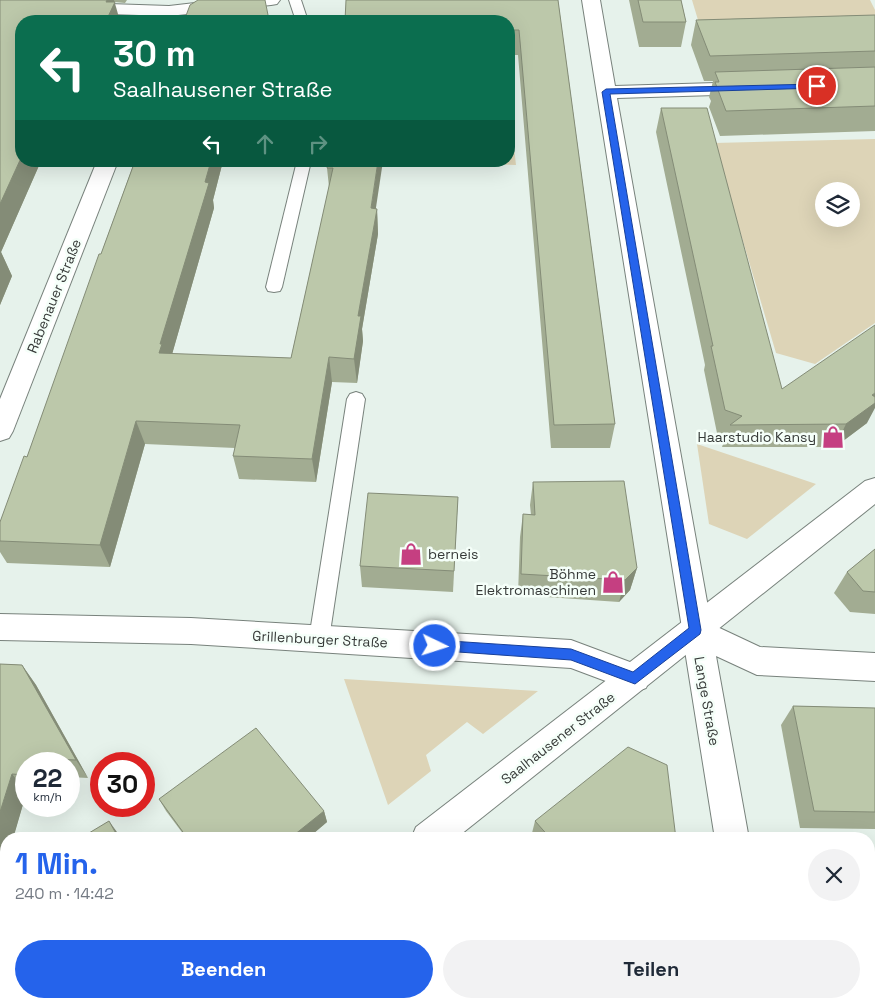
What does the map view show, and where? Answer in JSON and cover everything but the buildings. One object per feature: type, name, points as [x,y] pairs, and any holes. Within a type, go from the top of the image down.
[{"type":"street","points":[[63,7],[169,11],[271,0]]},
{"type":"street","name":"Lange Straße","points":[[591,0],[695,630],[731,832]]},
{"type":"street","points":[[606,92],[765,87]]},
{"type":"street","name":"Rabenauer Straße","points":[[0,431],[106,167]]},
{"type":"street","name":"Saalhausener Straße","points":[[437,832],[875,489]]},
{"type":"street","name":"Grillenburger Straße","points":[[0,627],[192,631],[571,654],[635,678]]},
{"type":"street","points":[[695,630],[757,661],[875,666]]},
{"type":"lane","points":[[295,0],[300,15]]},
{"type":"lane","points":[[274,287],[303,167]]},
{"type":"lane","points":[[318,639],[356,399]]},
{"type":"shaded area","points":[[692,0],[870,0],[875,10],[875,26],[701,30]]},
{"type":"shaded area","points":[[875,139],[875,323],[815,364],[776,353],[714,143]]},
{"type":"shaded area","points":[[697,444],[816,484],[747,539],[709,524]]},
{"type":"shaded area","points":[[344,679],[538,691],[483,734],[467,722],[426,755],[431,771],[388,805]]},
{"type":"place","name":"Haarstudio Kansy","points":[[833,437]]},
{"type":"place","name":"berneis","points":[[411,554]]},
{"type":"place","name":"Böhme Elektromaschinen","points":[[613,582]]},
{"type":"route","points":[[435,646],[571,654],[635,678],[695,630],[606,92],[817,86]]}]
